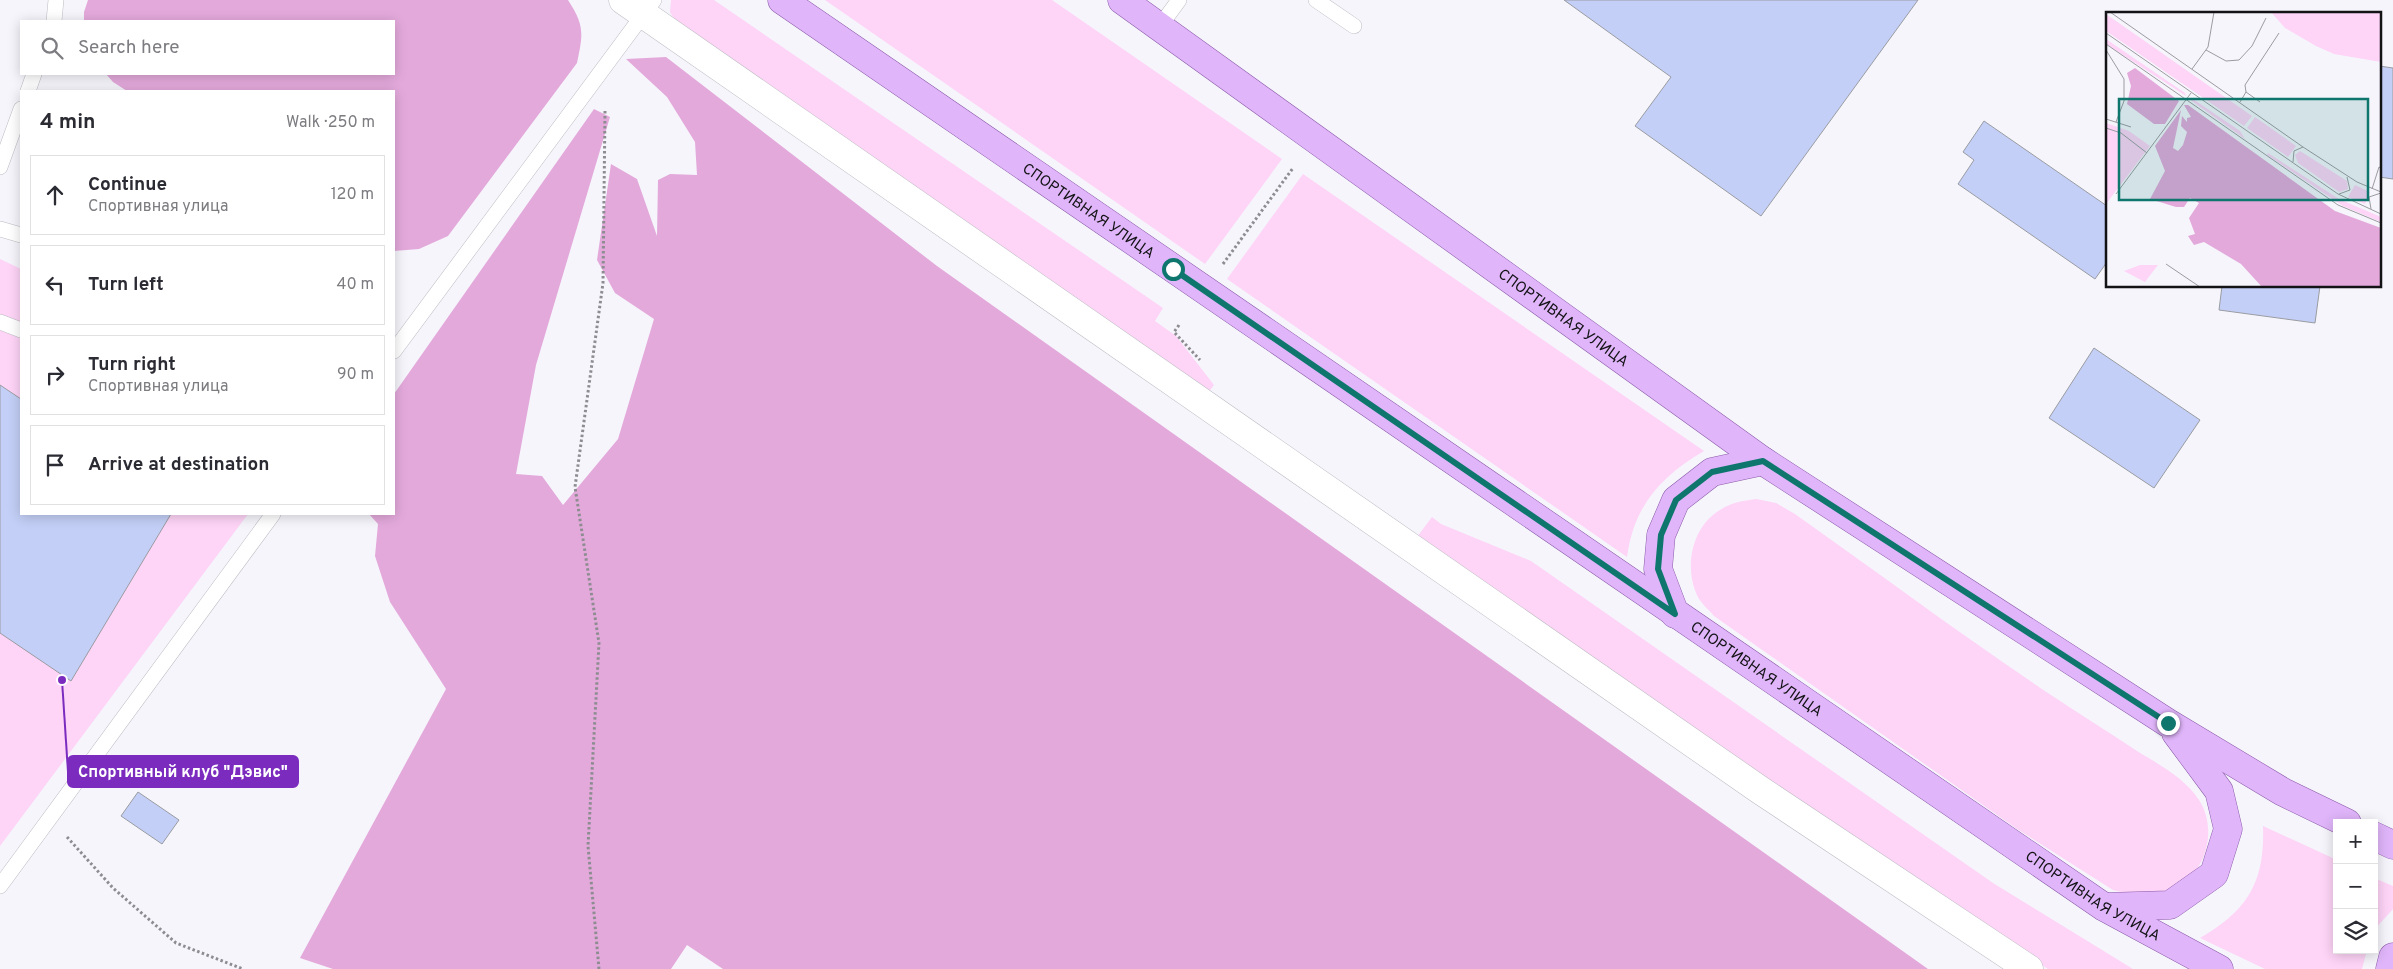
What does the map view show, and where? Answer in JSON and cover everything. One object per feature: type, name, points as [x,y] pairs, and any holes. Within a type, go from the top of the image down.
[{"type":"main road","name":"СПОРТИВНАЯ УЛИЦА","points":[[782,0],[2104,907],[2219,969]]},
{"type":"main road","name":"СПОРТИВНАЯ УЛИЦА","points":[[1122,0],[1763,461],[2168,723],[2283,792],[2339,819]]},
{"type":"main road","points":[[1675,614],[1658,569],[1661,535],[1676,500],[1712,472],[1763,461]]},
{"type":"main road","points":[[2104,907],[2170,905],[2214,874],[2228,829],[2219,791],[2168,723]]},
{"type":"main road","points":[[2378,838],[2393,845]]},
{"type":"main road","points":[[2390,969],[2393,957]]},
{"type":"street","points":[[640,5],[675,34],[1760,790],[2029,969]]},
{"type":"lane","points":[[54,20],[56,0]]},
{"type":"lane","points":[[1160,26],[1179,0]]},
{"type":"lane","points":[[1316,0],[1354,26]]},
{"type":"lane","points":[[395,350],[606,66],[640,5]]},
{"type":"lane","points":[[28,90],[34,75]]},
{"type":"lane","points":[[0,167],[20,112]]},
{"type":"lane","points":[[0,229],[20,235]]},
{"type":"lane","points":[[0,322],[20,330]]},
{"type":"lane","points":[[0,886],[266,516]]},
{"type":"path","points":[[599,969],[588,846],[599,643],[575,487],[603,283],[606,66]]},
{"type":"path","points":[[1223,265],[1294,168]]},
{"type":"path","points":[[50,818],[113,888],[176,943],[243,969]]},
{"type":"shaded area","points":[[88,0],[568,0],[580,24],[581,45],[577,63],[448,236],[419,249],[395,251],[395,90],[125,90],[113,82],[107,75],[395,75],[395,20],[84,20],[84,12]]},
{"type":"shaded area","points":[[671,0],[714,0],[1163,308],[1155,321],[1176,336],[1214,385],[1208,393],[679,28],[670,12]]},
{"type":"shaded area","points":[[825,0],[1052,0],[1282,159],[1205,264]]},
{"type":"shaded area","points":[[666,57],[937,266],[1928,969],[723,969],[687,945],[671,969],[333,969],[300,958],[446,689],[390,602],[375,556],[378,524],[370,515],[395,515],[395,393],[594,109],[610,117],[536,365],[516,474],[542,476],[563,505],[618,439],[654,319],[615,293],[597,260],[611,164],[637,179],[657,236],[658,180],[670,174],[697,175],[695,142],[667,97],[626,59]]},
{"type":"shaded area","points":[[1303,174],[1704,451],[1674,471],[1652,495],[1636,523],[1627,557],[1227,279]]},
{"type":"shaded area","points":[[0,259],[20,269],[20,515],[247,515],[0,846]]},
{"type":"shaded area","points":[[1756,499],[1776,503],[1795,514],[2019,673],[2179,778],[2199,800],[2207,822],[2207,845],[2204,856],[2191,876],[2182,884],[2158,893],[2139,894],[2113,890],[2017,829],[1714,616],[1699,599],[1691,575],[1691,563],[1696,538],[1710,518],[1724,507]]},
{"type":"shaded area","points":[[1432,517],[1441,524],[1531,561],[1993,883],[2133,969],[2048,969],[1900,873],[1417,537]]},
{"type":"shaded area","points":[[2263,826],[2333,858],[2333,954],[2366,954],[2362,969],[2265,969],[2200,938],[2230,917],[2242,905],[2257,879],[2263,846]]},
{"type":"shaded area","points":[[2378,880],[2393,886],[2393,909],[2378,926]]},
{"type":"building","points":[[1564,0],[1918,0],[1761,216],[1635,126],[1671,77]]},
{"type":"building","points":[[2380,66],[2393,68],[2393,179],[2380,177]]},
{"type":"building","points":[[1984,121],[2106,205],[2106,263],[2095,279],[1958,184],[1974,160],[1963,152]]},
{"type":"building","points":[[2222,288],[2320,288],[2315,323],[2219,310]]},
{"type":"building","points":[[2094,348],[2200,420],[2154,488],[2049,418]]},
{"type":"building","points":[[0,385],[20,398],[20,515],[170,515],[71,681],[0,633]]},
{"type":"building","points":[[138,792],[179,820],[162,844],[121,816]]},
{"type":"place","name":"Спортивный клуб \"Дэвис\"","points":[[62,680]]},
{"type":"route","points":[[1173,269],[1675,614],[1658,569],[1661,535],[1676,500],[1712,472],[1763,461],[2168,723]]}]
